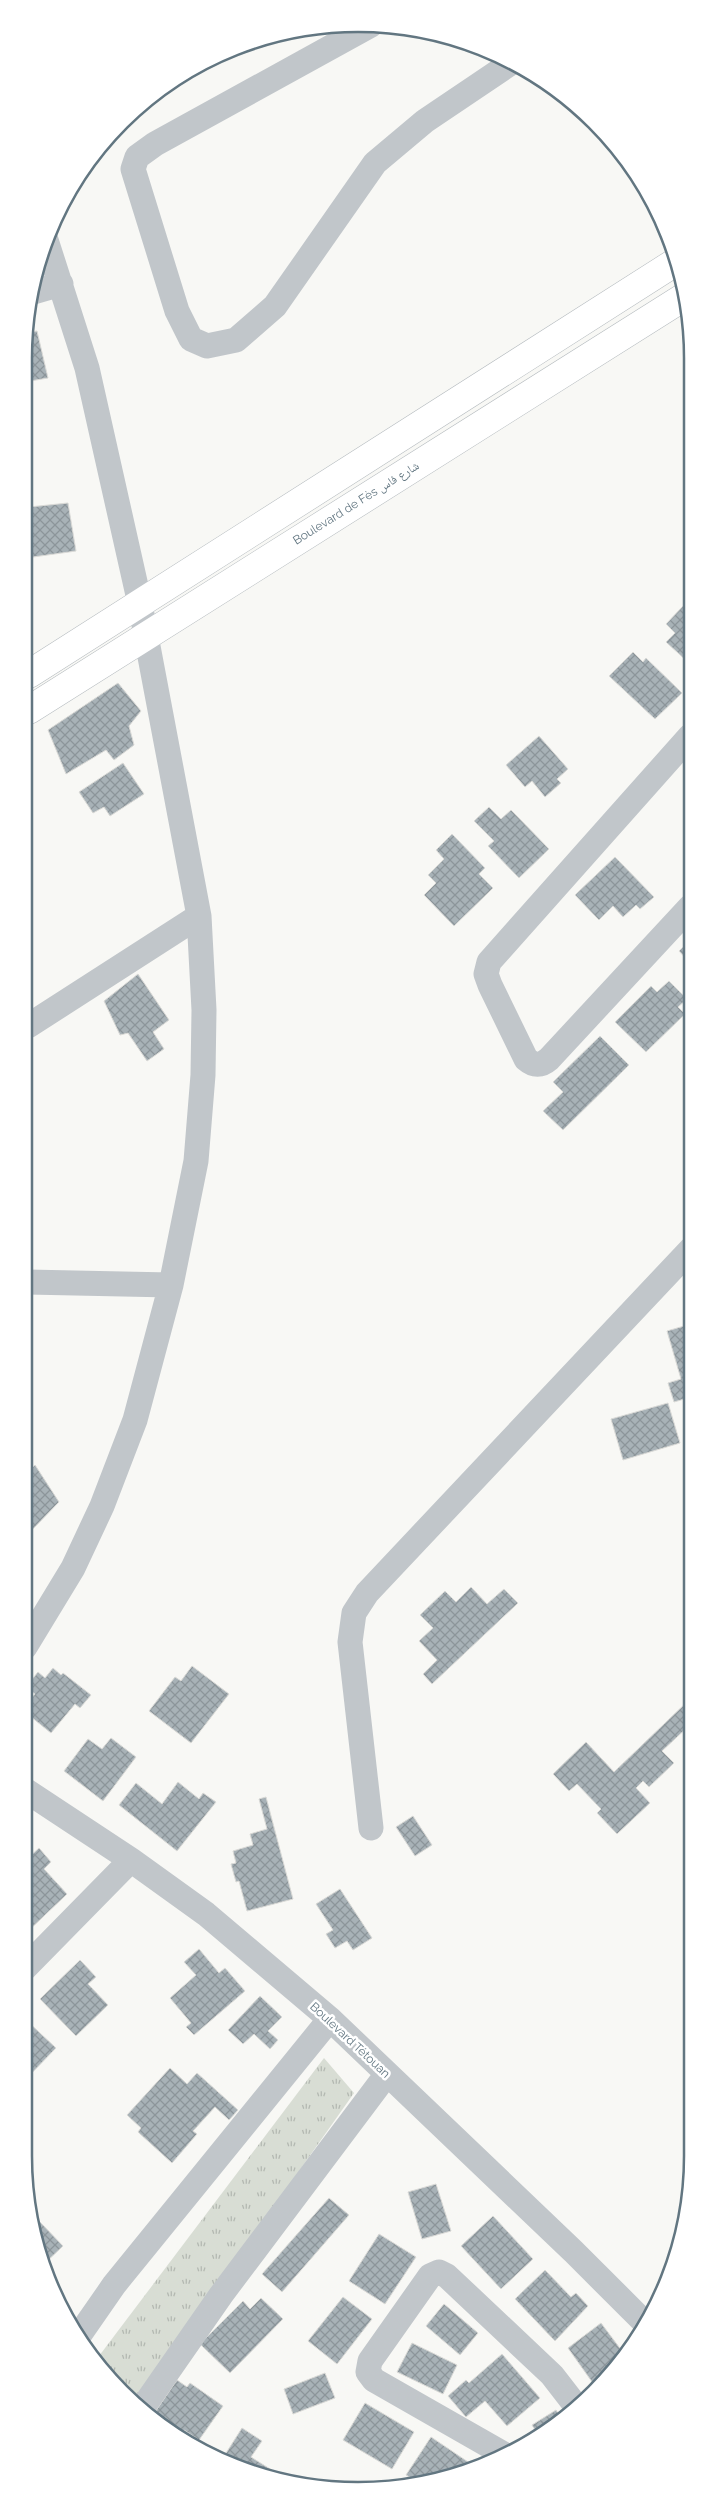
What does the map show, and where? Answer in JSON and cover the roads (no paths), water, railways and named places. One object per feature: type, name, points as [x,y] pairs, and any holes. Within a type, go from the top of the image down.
[{"type":"main road","points":[[32,672],[670,266]]},
{"type":"main road","name":"Boulevard de Fès شارع فاس","points":[[32,708],[678,301]]},
{"type":"street","points":[[358,32],[155,144],[137,157],[133,169],[177,311],[191,339],[207,346],[236,340],[262,318],[275,306],[375,163],[424,121],[505,67]]},
{"type":"street","points":[[32,1637],[73,1568],[102,1506],[135,1420],[171,1286],[196,1161],[204,1010],[200,916],[147,636],[87,368],[50,253]]},
{"type":"street","points":[[40,290],[60,284]]},
{"type":"street","points":[[684,743],[489,962],[486,974],[490,985],[526,1058],[531,1063],[538,1065],[550,1059],[684,914]]},
{"type":"street","points":[[32,1023],[200,916]]},
{"type":"street","points":[[371,1828],[351,1664],[351,1626],[359,1604],[366,1593],[684,1257]]},
{"type":"street","points":[[32,1282],[171,1286]]},
{"type":"street","name":"Boulevard Tétouan","points":[[32,1795],[131,1860],[206,1914],[330,2019],[574,2252],[641,2319]]},
{"type":"street","points":[[32,1961],[131,1860]]},
{"type":"street","points":[[82,2331],[114,2285],[330,2019]]},
{"type":"street","points":[[145,2404],[221,2295],[387,2074]]},
{"type":"street","points":[[498,2451],[374,2380],[368,2372],[370,2361],[430,2276],[438,2272],[448,2276],[552,2375],[573,2402]]}]
